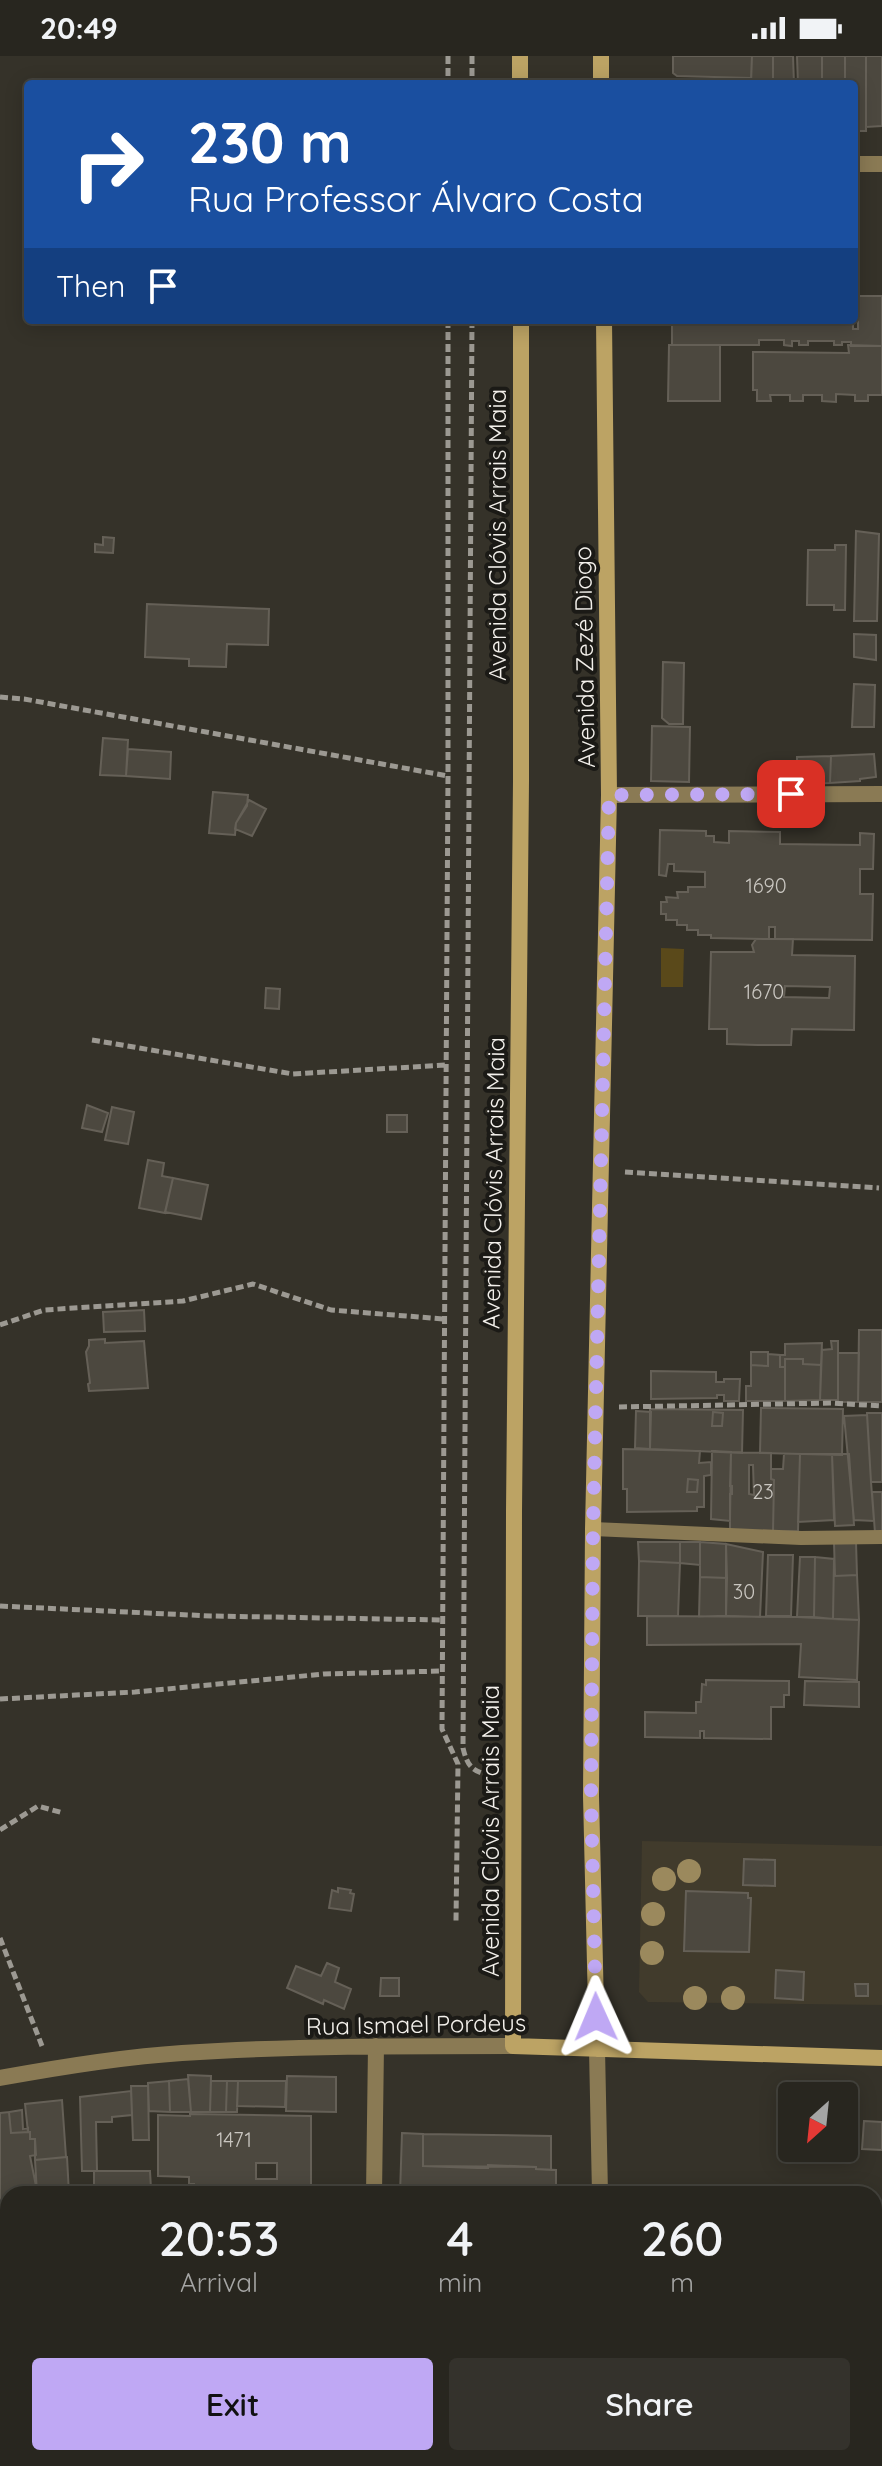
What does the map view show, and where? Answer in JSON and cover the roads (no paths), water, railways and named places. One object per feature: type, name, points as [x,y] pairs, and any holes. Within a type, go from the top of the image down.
[{"type":"main road","points":[[520,56],[520,80]]},
{"type":"main road","points":[[601,56],[601,80]]},
{"type":"main road","name":"Avenida Clóvis Arrais Maia","points":[[513,2046],[521,324]]},
{"type":"main road","name":"Avenida Zezé Diogo","points":[[597,2049],[591,1796],[595,1407],[609,795],[604,324]]},
{"type":"main road","name":"Rua Ismael Pordeus","points":[[513,2046],[882,2058]]},
{"type":"street","points":[[858,164],[882,164]]},
{"type":"street","points":[[609,795],[882,794]]},
{"type":"street","points":[[374,2186],[376,2046]]},
{"type":"street","name":"Rua Ismael Pordeus","points":[[0,2078],[180,2053],[376,2046],[513,2046]]},
{"type":"street","points":[[597,2049],[600,2186]]},
{"type":"lane","points":[[593,1529],[801,1538],[882,1537]]}]
